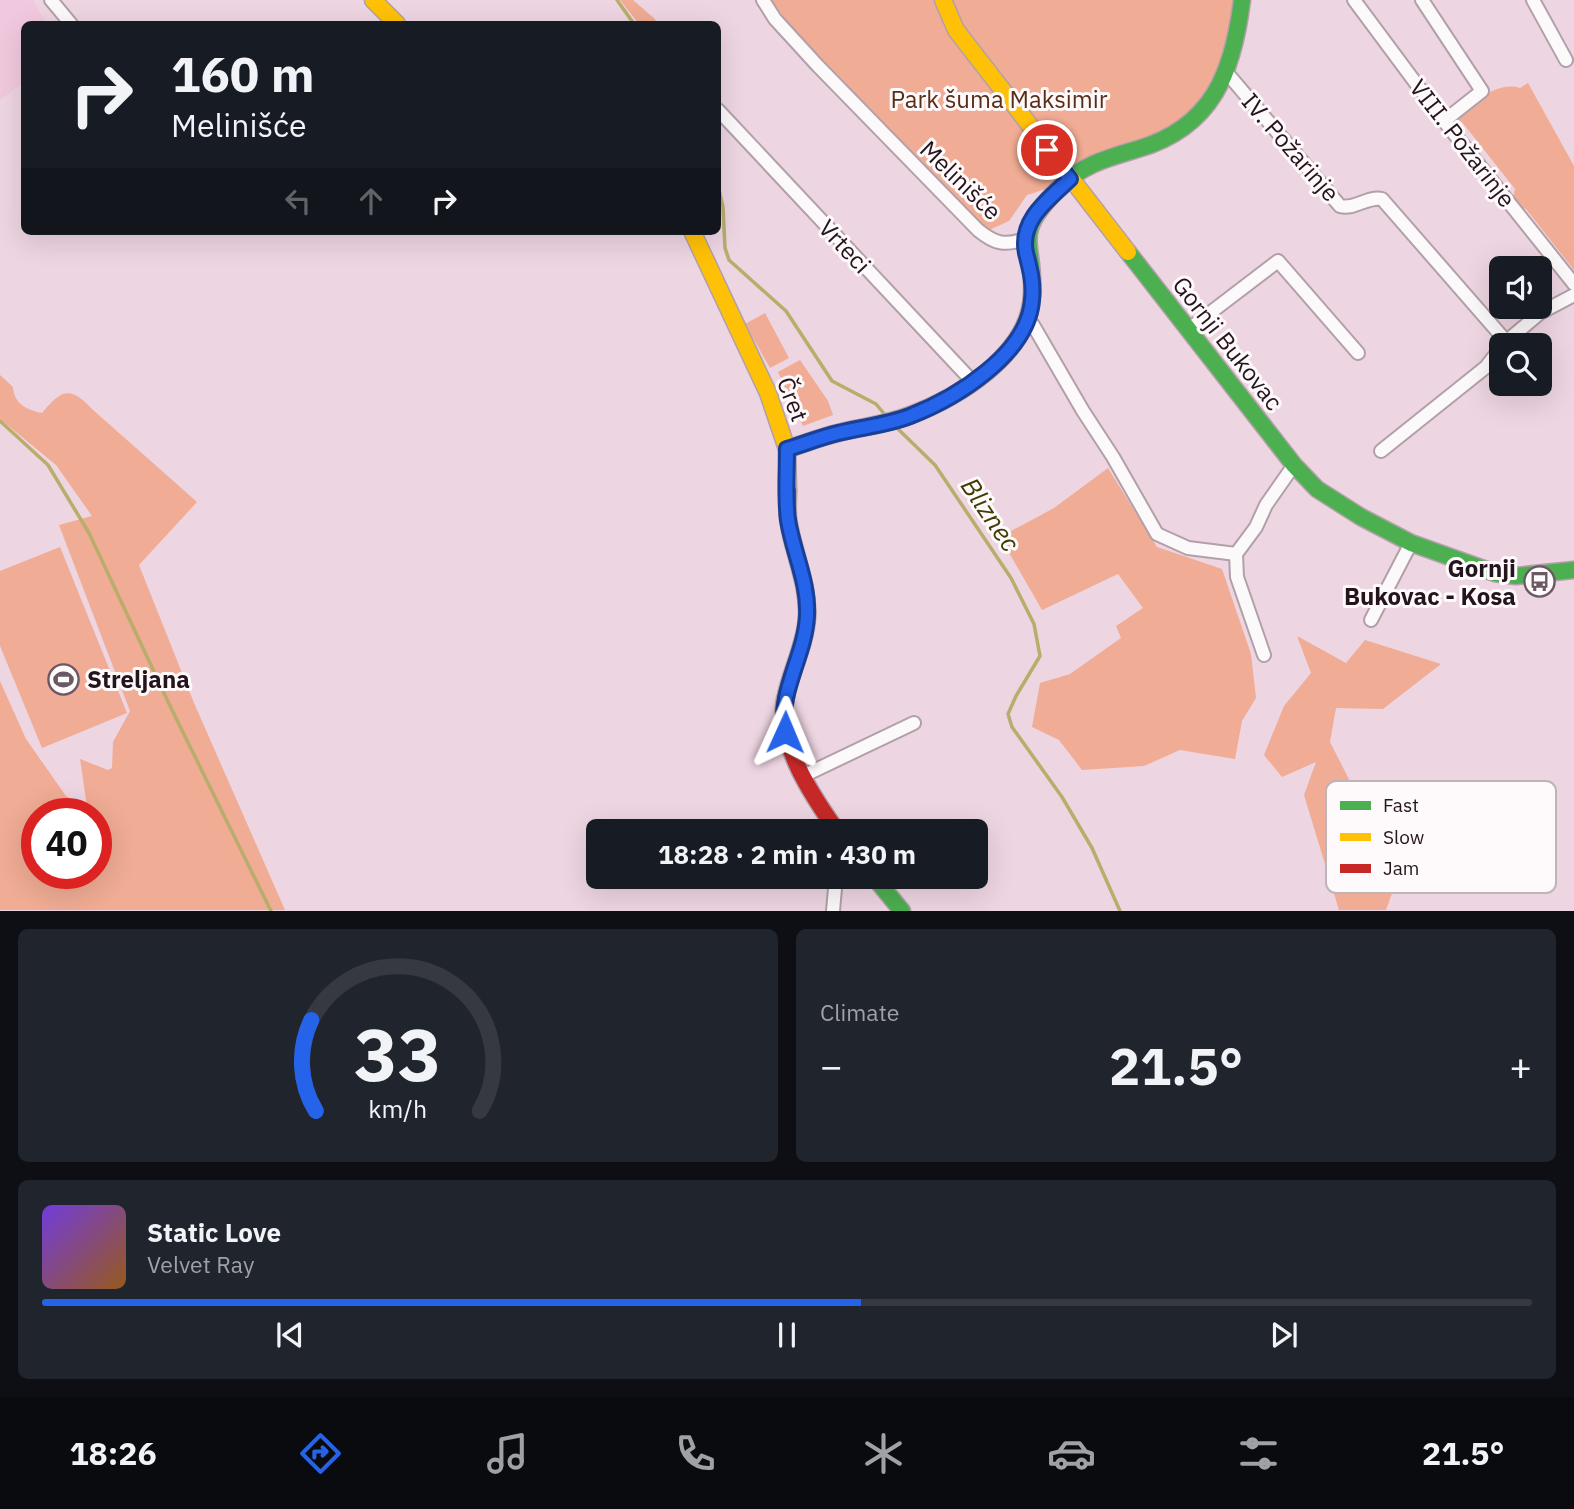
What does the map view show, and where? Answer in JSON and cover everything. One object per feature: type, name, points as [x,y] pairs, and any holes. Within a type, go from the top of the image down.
[{"type":"street","points":[[51,0],[68,21]]},
{"type":"street","points":[[373,0],[394,21]]},
{"type":"street","name":"Melinišće","points":[[763,0],[775,19],[818,66],[990,241],[1010,244],[1025,239]]},
{"type":"street","name":"Gornji Bukovac","points":[[943,0],[956,30],[1294,466],[1317,489],[1411,543],[1495,573],[1516,576],[1574,570]]},
{"type":"street","name":"Melinišće","points":[[787,449],[838,433],[910,416],[943,400],[1004,356],[1022,333],[1032,303],[1033,284],[1025,239],[1034,215],[1083,168],[1155,144],[1182,128],[1216,96],[1227,73],[1239,30],[1242,0]]},
{"type":"street","name":"VIII. Požarinje","points":[[1354,0],[1444,121],[1574,285]]},
{"type":"street","points":[[1422,0],[1482,91],[1444,121]]},
{"type":"street","points":[[1533,0],[1566,60]]},
{"type":"street","name":"IV. Požarinje","points":[[1227,73],[1340,206],[1349,208],[1374,198],[1382,199],[1494,333]]},
{"type":"street","name":"Vrteci","points":[[721,113],[972,381]]},
{"type":"street","name":"Čret","points":[[694,235],[768,393],[787,449],[788,518],[802,575],[807,616],[783,716],[792,752],[813,797],[829,819]]},
{"type":"street","points":[[1189,329],[1278,261],[1358,353]]},
{"type":"street","points":[[1516,333],[1540,313],[1574,295]]},
{"type":"street","points":[[1027,322],[1033,326],[1157,534],[1188,548],[1236,554]]},
{"type":"street","points":[[1381,451],[1489,363]]},
{"type":"street","points":[[1264,655],[1237,577],[1236,554],[1294,466]]},
{"type":"street","points":[[1371,620],[1411,543]]},
{"type":"street","points":[[803,776],[914,723]]},
{"type":"street","points":[[833,911],[835,889]]},
{"type":"street","points":[[884,889],[902,911]]},
{"type":"shaded area","points":[[0,0],[33,0],[45,21],[21,21],[21,84],[0,100]]},
{"type":"green space","points":[[620,0],[633,0],[656,20],[637,21]]},
{"type":"green space","name":"Park šuma Maksimir","points":[[772,0],[1236,0],[1223,69],[1200,107],[1170,131],[1147,142],[1074,164],[1049,188],[1027,195],[1009,221],[987,231],[798,39]]},
{"type":"green space","points":[[1528,83],[1574,166],[1574,270],[1526,209],[1513,198],[1515,189],[1462,122],[1455,118],[1493,91],[1511,86],[1520,88]]},
{"type":"green space","points":[[765,313],[789,358],[770,368],[745,324]]},
{"type":"green space","points":[[800,360],[828,401],[833,415],[803,426],[778,372]]},
{"type":"green space","points":[[0,375],[13,387],[19,402],[36,412],[42,413],[60,395],[66,393],[78,396],[197,502],[139,565],[194,703],[285,910],[0,910],[0,681],[26,739],[70,798],[21,798],[21,889],[112,889],[112,798],[86,798],[80,759],[108,770],[112,768],[113,742],[130,711],[59,525],[92,516],[56,465],[0,419]]},
{"type":"green space","points":[[1108,468],[1157,547],[1222,569],[1251,654],[1256,698],[1242,721],[1235,759],[1180,750],[1144,766],[1082,770],[1059,740],[1032,727],[1040,683],[1070,674],[1121,638],[1116,626],[1143,608],[1118,574],[1042,610],[1000,537],[1054,508]]},
{"type":"green space","name":"Streljana","points":[[60,547],[127,713],[42,748],[0,646],[0,571]]},
{"type":"green space","points":[[1297,636],[1346,663],[1365,640],[1441,664],[1383,709],[1336,708],[1330,742],[1350,781],[1326,781],[1326,867],[1304,795],[1316,762],[1282,777],[1264,755],[1284,706],[1311,673]]},
{"type":"green space","points":[[1334,893],[1392,893],[1386,910],[1339,910]]},
{"type":"waterway","name":"Bliznec","points":[[617,0],[632,21]]},
{"type":"waterway","name":"Bliznec","points":[[721,199],[725,248],[729,260],[786,311],[832,381],[876,404],[886,416]]},
{"type":"waterway","points":[[0,421],[48,465],[89,533],[271,911]]},
{"type":"waterway","name":"Bliznec","points":[[896,427],[935,465],[1011,578],[1034,624],[1040,656],[1008,714],[1012,727],[1062,797],[1092,848],[1120,911]]},
{"type":"traffic: fast","points":[[787,449],[831,435],[897,420],[925,409],[967,387],[1004,356],[1028,317],[1032,295],[1028,239],[1035,218],[1058,189],[1085,168],[1164,139],[1185,127],[1201,111],[1215,93],[1225,73],[1242,0]]},
{"type":"traffic: fast","points":[[1128,252],[1294,465],[1317,489],[1361,517],[1411,543],[1495,573],[1516,576],[1574,570]]},
{"type":"traffic: fast","points":[[884,889],[902,911]]},
{"type":"traffic: slow","points":[[373,0],[394,21]]},
{"type":"traffic: slow","points":[[943,0],[956,30],[1128,252]]},
{"type":"traffic: slow","points":[[694,235],[768,393],[787,449],[788,491]]},
{"type":"traffic: jam","points":[[788,491],[788,518],[803,580],[807,618],[785,700],[786,734],[799,769],[829,819]]},
{"type":"place","name":"Gornji Bukovac - Kosa","points":[[1539,582]]},
{"type":"place","name":"Streljana","points":[[64,679]]},
{"type":"route","points":[[785,732],[785,700],[804,637],[807,616],[802,575],[788,518],[787,449],[838,433],[910,416],[943,400],[1004,356],[1022,333],[1032,303],[1033,284],[1025,239],[1030,223],[1040,207],[1070,179],[1047,150]]}]
